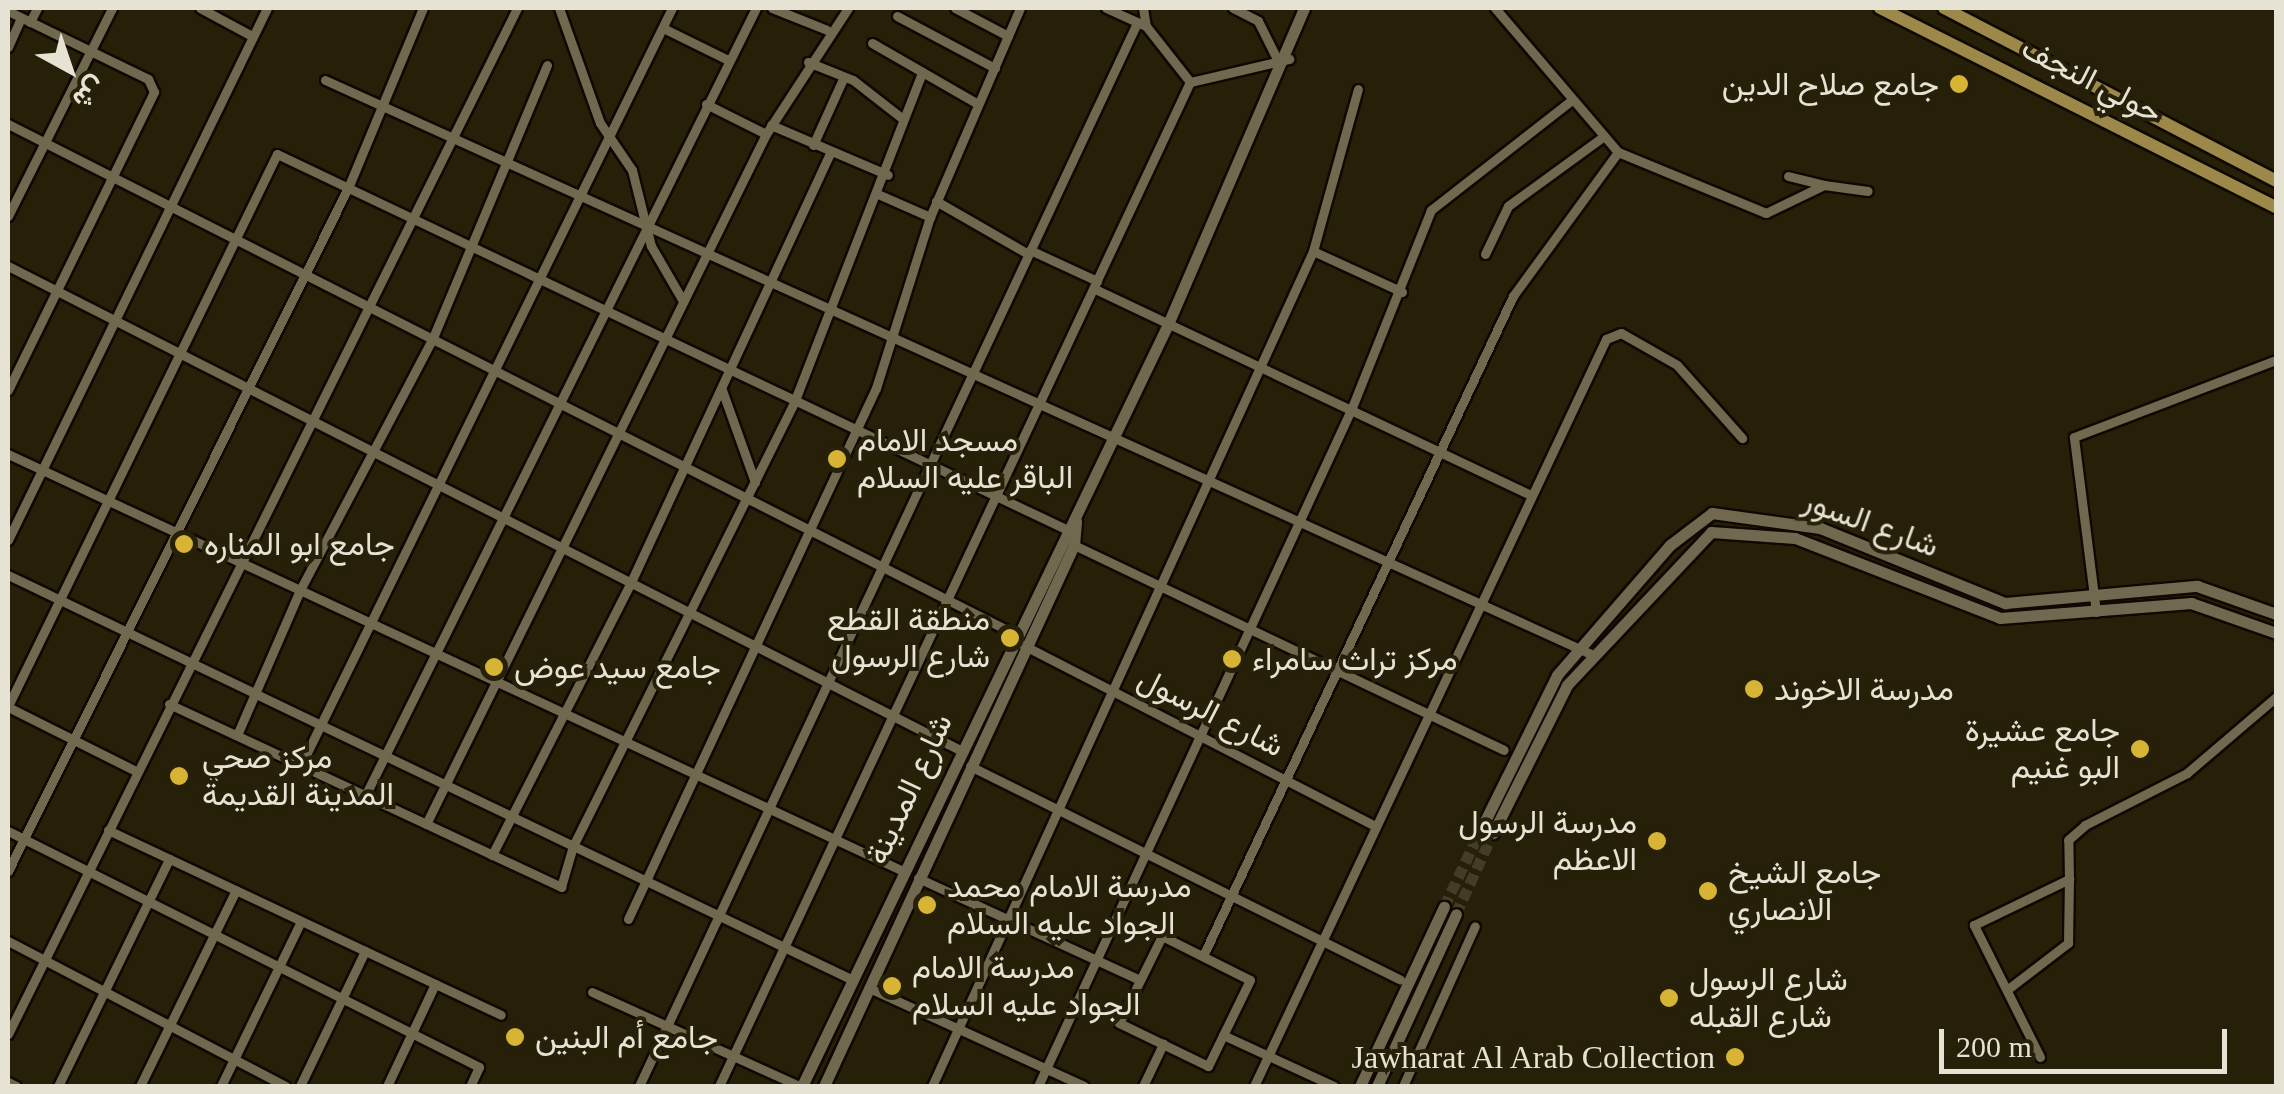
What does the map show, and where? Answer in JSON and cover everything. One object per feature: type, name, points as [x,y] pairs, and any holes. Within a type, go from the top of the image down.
[{"type":"main road","name":"شارع المدينة","points":[[824,1086],[1168,324],[1304,8]]},
{"type":"main road","name":"حولي النجف","points":[[1880,8],[2109,118],[2276,208]]},
{"type":"main road","points":[[1944,8],[2152,112],[2276,181]]},
{"type":"main road","points":[[2109,118],[2124,109],[2119,95]]},
{"type":"main road","points":[[2140,134],[2137,116],[2152,112]]},
{"type":"main road","name":"شارع السور","points":[[2276,614],[2197,586],[2005,603],[1820,528],[1724,512],[1693,522],[1580,646],[1487,830],[1561,694],[1695,544],[1725,529],[1832,550],[1993,617],[2191,603],[2276,633]]},
{"type":"main road","name":"شارع المدينة","points":[[800,1086],[1013,633],[1073,532]]},
{"type":"main road","points":[[1360,1086],[1450,910],[1376,1086]]},
{"type":"street","points":[[8,47],[38,8]]},
{"type":"street","points":[[8,216],[112,8]]},
{"type":"street","points":[[200,8],[252,36]]},
{"type":"street","points":[[8,540],[267,8]]},
{"type":"street","points":[[8,870],[301,273],[348,188],[378,99],[424,8]]},
{"type":"street","points":[[8,1034],[408,216],[517,8]]},
{"type":"street","points":[[560,8],[598,119],[612,132],[645,224],[684,301]]},
{"type":"street","points":[[301,766],[672,8]]},
{"type":"street","points":[[365,796],[608,311],[645,224],[756,8]]},
{"type":"street","points":[[772,8],[827,30]]},
{"type":"street","points":[[426,824],[768,130],[827,30],[848,8]]},
{"type":"street","points":[[956,8],[1008,36]]},
{"type":"street","points":[[628,919],[858,430],[930,217],[1020,8]]},
{"type":"street","points":[[1106,8],[1142,24],[1190,82]]},
{"type":"street","points":[[640,1086],[885,570],[972,372],[1142,24],[1143,8]]},
{"type":"street","points":[[1190,82],[1284,60],[1258,22],[1234,8]]},
{"type":"street","points":[[1496,8],[1568,102],[1600,139],[1618,152],[1766,214],[1824,185]]},
{"type":"street","points":[[8,11],[154,86],[8,390]]},
{"type":"street","points":[[897,16],[994,68]]},
{"type":"street","points":[[663,28],[728,60]]},
{"type":"street","points":[[872,43],[978,104]]},
{"type":"street","points":[[808,62],[843,79],[903,120]]},
{"type":"street","points":[[237,736],[300,590],[432,340],[547,65]]},
{"type":"street","points":[[169,704],[561,887],[573,846],[795,400],[888,174],[922,72]]},
{"type":"street","points":[[812,145],[843,79]]},
{"type":"street","points":[[325,80],[378,99],[579,198],[892,334],[1112,442],[1593,655]]},
{"type":"street","points":[[720,1086],[1190,82]]},
{"type":"street","points":[[932,1086],[1313,251],[1358,90]]},
{"type":"street","points":[[1038,1086],[1351,410],[1402,292],[1431,210],[1568,102]]},
{"type":"street","points":[[706,104],[888,174]]},
{"type":"street","points":[[8,124],[1013,633]]},
{"type":"street","points":[[1485,254],[1508,206],[1600,139]]},
{"type":"street","points":[[1203,956],[1513,296],[1618,152]]},
{"type":"street","points":[[492,855],[560,712],[631,582],[774,281],[830,153]]},
{"type":"street","points":[[136,771],[8,707],[277,154],[1073,532],[1161,586],[1251,625],[1504,750]]},
{"type":"street","points":[[1788,176],[1868,192]]},
{"type":"street","points":[[880,194],[930,217]]},
{"type":"street","points":[[936,202],[1168,324],[1530,495]]},
{"type":"street","points":[[1313,251],[1402,292]]},
{"type":"street","points":[[8,266],[958,749]]},
{"type":"street","points":[[1254,1086],[1530,495],[1613,333],[1677,365],[1742,438]]},
{"type":"street","points":[[2096,612],[2074,437],[2276,360]]},
{"type":"street","points":[[722,390],[755,482]]},
{"type":"street","points":[[8,454],[902,870]]},
{"type":"street","points":[[8,575],[851,980]]},
{"type":"street","name":"شارع الرسول","points":[[1024,646],[1375,826]]},
{"type":"street","points":[[2008,989],[2068,942],[2068,840],[2085,825],[2188,773],[2276,697]]},
{"type":"street","points":[[970,766],[1058,806],[1400,979]]},
{"type":"street","points":[[108,830],[501,1016]]},
{"type":"street","points":[[8,831],[479,1067],[470,1086]]},
{"type":"street","points":[[58,1086],[169,859]]},
{"type":"street","points":[[918,878],[1140,980]]},
{"type":"street","points":[[2040,1057],[1974,926],[2069,878]]},
{"type":"street","points":[[140,1086],[236,890]]},
{"type":"street","points":[[221,1086],[301,921]]},
{"type":"street","points":[[1402,1086],[1475,926]]},
{"type":"street","points":[[1162,936],[1203,956],[1250,980],[1208,1066],[1119,1022],[1162,936]]},
{"type":"street","points":[[8,941],[285,1086]]},
{"type":"street","points":[[300,1086],[365,951]]},
{"type":"street","points":[[386,1086],[434,984]]},
{"type":"street","points":[[869,988],[1084,1086]]},
{"type":"street","points":[[592,992],[800,1086]]},
{"type":"street","points":[[1224,1034],[1334,1086]]},
{"type":"street","points":[[1143,1086],[1163,1044]]},
{"type":"street","points":[[8,1082],[16,1086]]},
{"type":"tunnel","points":[[1444,907],[1482,827]]},
{"type":"tunnel","points":[[1456,914],[1493,833]]},
{"type":"place","name":"جامع صلاح الدين","points":[[1959,84]]},
{"type":"place","name":"مسجد الامام الباقر عليه السلام","points":[[837,459]]},
{"type":"place","name":"جامع ابو المناره","points":[[184,544]]},
{"type":"place","name":"منطقة القطع شارع الرسول","points":[[1010,638]]},
{"type":"place","name":"مركز تراث سامراء","points":[[1232,659]]},
{"type":"place","name":"جامع سيد عوض","points":[[494,667]]},
{"type":"place","name":"مدرسة الاخوند","points":[[1754,689]]},
{"type":"place","name":"جامع عشيرة البو غنيم","points":[[2140,749]]},
{"type":"place","name":"مركز صحي المدينة القديمة","points":[[179,776]]},
{"type":"place","name":"مدرسة الرسول الاعظم","points":[[1657,841]]},
{"type":"place","name":"جامع الشيخ الانصاري","points":[[1708,891]]},
{"type":"place","name":"مدرسة الامام محمد الجواد عليه السلام","points":[[927,905]]},
{"type":"place","name":"مدرسة الامام الجواد عليه السلام","points":[[892,986]]},
{"type":"place","name":"شارع الرسول شارع القبله","points":[[1669,998]]},
{"type":"place","name":"جامع أم البنين","points":[[515,1037]]},
{"type":"place","name":"Jawharat Al Arab Collection","points":[[1735,1057]]}]
